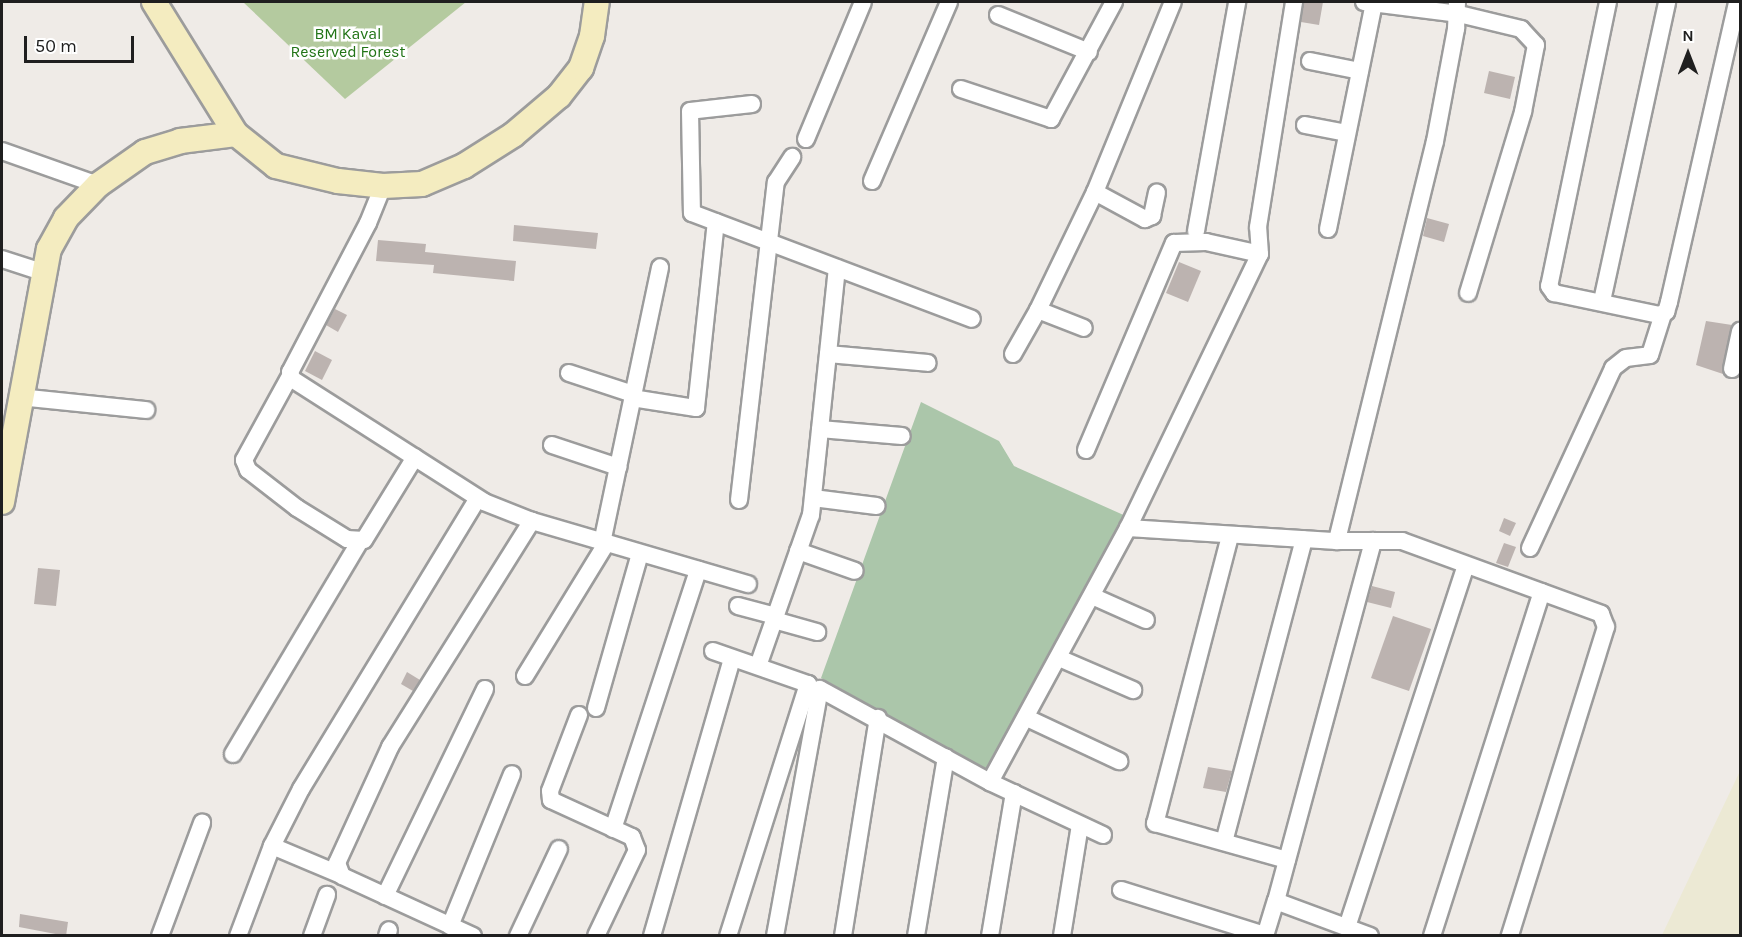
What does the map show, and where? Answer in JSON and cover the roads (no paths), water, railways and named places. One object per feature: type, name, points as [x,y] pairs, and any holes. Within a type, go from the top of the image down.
[{"type":"main road","points":[[154,2],[236,134],[276,166],[338,181],[383,186],[422,184],[464,166],[528,122],[559,96],[580,68],[592,36],[597,2]]},
{"type":"main road","points":[[2,502],[49,249],[66,218],[98,185],[145,152],[180,141],[236,134]]},
{"type":"street","points":[[806,138],[863,2]]},
{"type":"street","points":[[872,181],[949,2]]},
{"type":"street","points":[[961,89],[1051,119],[1114,2]]},
{"type":"street","points":[[1012,354],[1038,310],[1095,192],[1173,2]]},
{"type":"street","points":[[1196,231],[1237,2]]},
{"type":"street","points":[[990,782],[1027,718],[1128,528],[1260,254],[1258,227],[1294,2]]},
{"type":"street","points":[[1328,229],[1360,71],[1369,2],[1458,8],[1521,29],[1536,45],[1523,112],[1468,293]]},
{"type":"street","points":[[1608,2],[1549,286],[1554,293],[1663,314]]},
{"type":"street","points":[[1602,301],[1667,2]]},
{"type":"street","points":[[1530,548],[1613,368],[1626,358],[1650,355],[1669,302],[1737,2]]},
{"type":"street","points":[[1336,541],[1435,141],[1458,8]]},
{"type":"street","points":[[998,15],[1089,52]]},
{"type":"street","points":[[1310,61],[1360,71]]},
{"type":"street","points":[[752,104],[690,111],[692,213],[972,319]]},
{"type":"street","points":[[1305,125],[1347,133]]},
{"type":"street","points":[[2,151],[98,185]]},
{"type":"street","points":[[739,500],[776,182],[792,157]]},
{"type":"street","points":[[383,186],[290,376],[246,455],[245,466],[297,508],[347,539],[360,541],[369,537],[415,457]]},
{"type":"street","points":[[1095,192],[1145,219],[1152,216],[1156,193]]},
{"type":"street","points":[[569,373],[633,396],[696,408],[716,222]]},
{"type":"street","points":[[1086,450],[1174,243],[1206,242],[1260,254]]},
{"type":"street","points":[[2,259],[45,273]]},
{"type":"street","points":[[525,676],[604,544],[660,267]]},
{"type":"street","points":[[758,666],[798,551],[813,498],[837,268]]},
{"type":"street","points":[[1038,310],[1084,328]]},
{"type":"street","points":[[1732,369],[1740,331]]},
{"type":"street","points":[[828,354],[928,363]]},
{"type":"street","points":[[290,376],[477,499],[532,521],[604,544],[748,584]]},
{"type":"street","points":[[20,397],[146,410]]},
{"type":"street","points":[[820,429],[902,436]]},
{"type":"street","points":[[552,445],[618,466]]},
{"type":"street","points":[[813,498],[876,506]]},
{"type":"street","points":[[238,936],[272,846],[301,789],[477,499]]},
{"type":"street","points":[[339,873],[337,863],[390,747],[532,521]]},
{"type":"street","points":[[1128,528],[1230,536],[1336,541],[1402,541],[1601,614],[1606,627],[1510,936]]},
{"type":"street","points":[[1230,536],[1155,823],[1287,860]]},
{"type":"street","points":[[1224,842],[1304,539]]},
{"type":"street","points":[[233,754],[360,541]]},
{"type":"street","points":[[1121,890],[1265,935],[1372,541]]},
{"type":"street","points":[[798,551],[855,571]]},
{"type":"street","points":[[596,708],[640,554]]},
{"type":"street","points":[[1347,927],[1466,565]]},
{"type":"street","points":[[613,829],[698,570]]},
{"type":"street","points":[[1432,936],[1542,592]]},
{"type":"street","points":[[1092,596],[1146,620]]},
{"type":"street","points":[[738,606],[817,632]]},
{"type":"street","points":[[713,651],[808,684],[728,936]]},
{"type":"street","points":[[652,936],[732,658]]},
{"type":"street","points":[[1059,658],[1133,690]]},
{"type":"street","points":[[385,896],[485,689]]},
{"type":"street","points":[[776,936],[820,689],[878,718],[990,782],[1103,835]]},
{"type":"street","points":[[579,715],[549,795],[554,802],[635,840],[637,852],[597,936]]},
{"type":"street","points":[[843,936],[878,718]]},
{"type":"street","points":[[1027,718],[1119,761]]},
{"type":"street","points":[[916,936],[946,757]]},
{"type":"street","points":[[450,926],[512,774]]},
{"type":"street","points":[[990,936],[1014,793]]},
{"type":"street","points":[[160,936],[202,823]]},
{"type":"street","points":[[1062,936],[1080,825]]},
{"type":"street","points":[[272,846],[339,873],[473,936]]},
{"type":"street","points":[[518,936],[559,849]]},
{"type":"street","points":[[312,936],[327,894]]},
{"type":"street","points":[[1276,901],[1370,936]]},
{"type":"park label","name":"BM Kaval Reserved Forest","points":[[348,43]]}]
